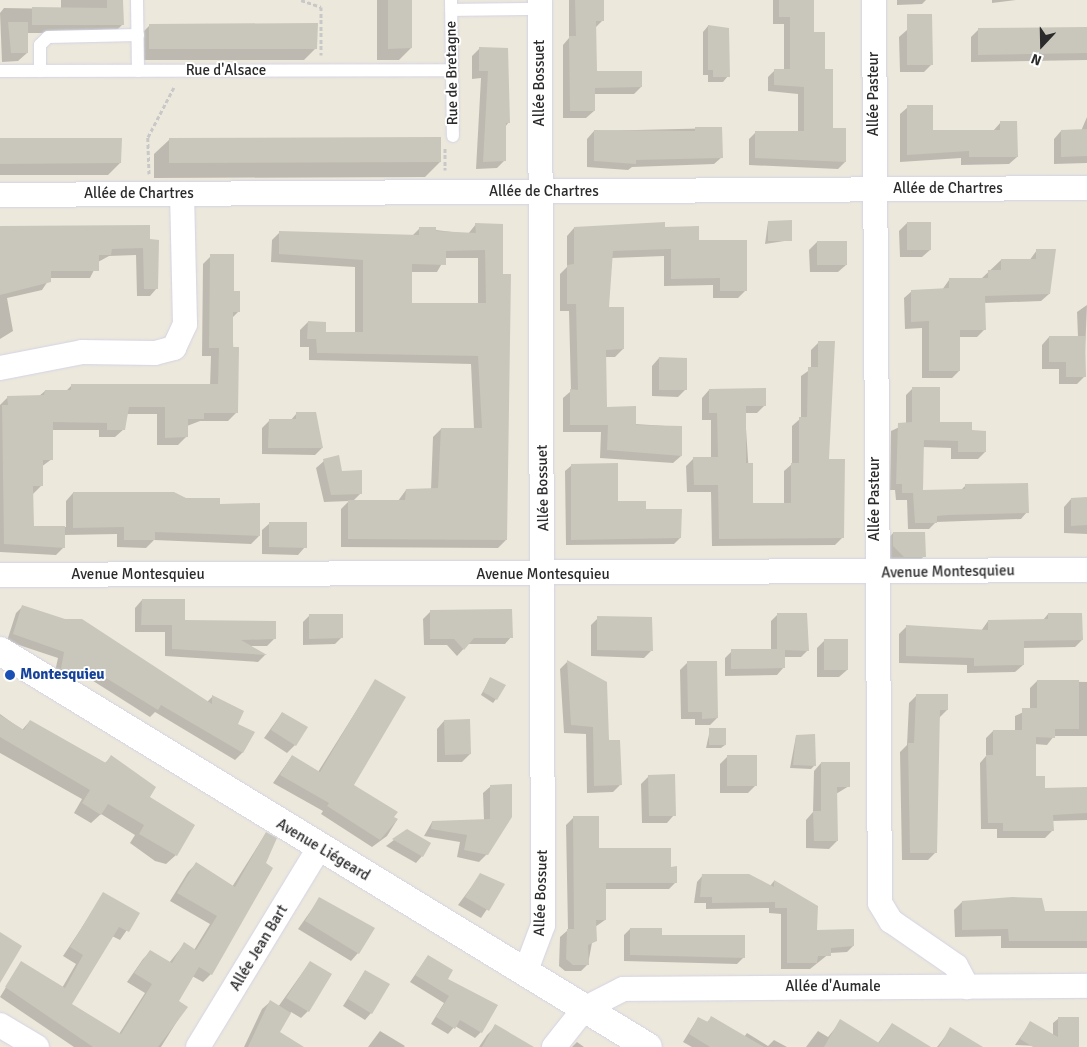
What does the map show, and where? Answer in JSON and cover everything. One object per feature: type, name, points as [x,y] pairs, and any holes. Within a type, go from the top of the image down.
[{"type":"street","name":"Allée Pasteur","points":[[874,0],[875,572],[880,903],[891,921],[956,966],[967,987]]},
{"type":"street","name":"Allée Bossuet","points":[[525,973],[542,936],[544,575],[540,4]]},
{"type":"street","name":"Allée de Chartres","points":[[0,195],[1087,188]]},
{"type":"street","points":[[0,368],[82,352],[155,354],[174,348],[185,324],[182,194]]},
{"type":"street","name":"Avenue Montesquieu","points":[[0,575],[544,575],[1087,570]]},
{"type":"street","name":"Avenue Liégeard","points":[[0,651],[319,848],[648,1047]]},
{"type":"street","name":"Allée Jean Bart","points":[[198,1047],[319,848]]},
{"type":"street","name":"Allée d'Aumale","points":[[584,1009],[623,988],[1087,986]]},
{"type":"street","points":[[554,1047],[584,1009]]},
{"type":"street","points":[[0,1025],[37,1047]]},
{"type":"lane","points":[[137,0],[138,71]]},
{"type":"lane","name":"Rue de Bretagne","points":[[453,136],[452,5],[540,4]]},
{"type":"lane","points":[[40,71],[40,45],[48,36],[138,35]]},
{"type":"lane","name":"Rue d'Alsace","points":[[0,71],[452,70]]},
{"type":"path","points":[[301,0],[321,7],[321,71]]},
{"type":"path","points":[[149,194],[148,137],[167,96],[187,71]]},
{"type":"path","points":[[446,193],[445,136],[453,136]]},
{"type":"building","points":[[107,0],[123,0],[124,25],[32,25],[32,7],[107,8]]},
{"type":"building","points":[[388,0],[412,0],[412,48],[388,49]]},
{"type":"building","points":[[575,0],[604,0],[604,21],[596,21],[597,71],[642,71],[642,87],[595,88],[595,111],[570,111],[569,36],[576,36]]},
{"type":"building","points":[[779,0],[814,0],[814,32],[825,32],[825,69],[833,69],[833,128],[846,128],[846,162],[755,158],[755,131],[804,131],[804,87],[774,85],[774,69],[790,69],[790,17],[779,17]]},
{"type":"building","points":[[907,14],[932,14],[933,65],[907,65]]},
{"type":"building","points":[[8,22],[28,22],[28,53],[11,53]]},
{"type":"building","points":[[318,23],[317,49],[149,49],[149,24]]},
{"type":"building","points":[[708,25],[729,28],[730,77],[713,77],[713,70],[708,70]]},
{"type":"building","points":[[1087,27],[1087,53],[978,55],[978,28]]},
{"type":"building","points":[[479,47],[508,48],[510,123],[506,123],[506,161],[483,162],[488,71],[479,71]]},
{"type":"building","points":[[907,105],[933,105],[933,130],[1000,130],[1000,121],[1017,121],[1018,157],[969,157],[969,151],[907,155]]},
{"type":"building","points":[[695,127],[722,127],[723,158],[636,160],[636,164],[594,161],[594,130],[695,131]]},
{"type":"building","points":[[1087,129],[1087,156],[1061,157],[1061,130]]},
{"type":"building","points":[[441,137],[441,162],[169,163],[169,138]]},
{"type":"building","points":[[0,138],[122,138],[121,163],[0,164]]},
{"type":"building","points":[[792,220],[792,241],[768,241],[768,221]]},
{"type":"building","points":[[665,222],[665,227],[699,226],[699,240],[747,240],[747,291],[720,291],[720,278],[671,279],[671,249],[613,251],[609,307],[624,307],[624,349],[606,350],[607,407],[636,406],[636,425],[682,426],[682,456],[607,450],[608,425],[570,425],[570,389],[578,390],[576,304],[567,304],[567,265],[574,264],[574,227]]},
{"type":"building","points":[[907,222],[931,222],[931,250],[907,250]]},
{"type":"building","points":[[475,223],[503,224],[503,274],[511,274],[507,540],[348,539],[348,500],[405,500],[406,489],[438,488],[441,428],[482,428],[478,356],[317,353],[316,339],[307,339],[308,321],[326,322],[326,332],[363,332],[363,260],[279,254],[279,231],[419,235],[419,227],[436,227],[436,231],[476,233]],"holes":[[[485,250],[486,303],[412,303],[412,264],[446,265],[446,251]]]},
{"type":"building","points":[[150,225],[150,239],[159,240],[158,289],[144,289],[143,248],[112,249],[111,255],[99,255],[99,271],[51,271],[51,282],[0,295],[0,226]]},
{"type":"building","points":[[817,241],[847,241],[847,265],[817,265]]},
{"type":"building","points":[[1036,249],[1056,249],[1050,294],[985,296],[986,330],[960,330],[960,371],[929,371],[929,321],[911,322],[911,290],[949,288],[949,278],[988,278],[988,270],[1001,270],[1001,259],[1036,259]]},
{"type":"building","points":[[210,254],[234,254],[234,291],[240,291],[240,312],[233,312],[233,347],[239,347],[238,413],[204,413],[204,419],[188,419],[188,437],[165,438],[165,407],[129,407],[125,430],[107,430],[107,423],[53,422],[53,460],[43,460],[43,486],[33,486],[34,526],[65,526],[65,548],[4,544],[2,405],[8,405],[7,396],[44,395],[45,390],[71,390],[71,384],[218,384],[219,348],[209,348]]},
{"type":"building","points":[[1049,336],[1085,336],[1086,377],[1066,377],[1066,362],[1049,362]]},
{"type":"building","points":[[818,341],[835,341],[829,459],[845,459],[844,538],[719,539],[718,485],[694,485],[693,457],[718,457],[717,413],[709,413],[709,389],[766,388],[766,406],[746,406],[746,463],[753,463],[753,503],[791,503],[791,463],[799,463],[799,417],[807,417],[808,367],[818,367]]},
{"type":"building","points":[[659,357],[687,358],[687,390],[659,390]]},
{"type":"building","points":[[912,387],[940,387],[940,422],[972,422],[972,430],[986,431],[986,452],[958,452],[958,441],[924,440],[923,490],[965,489],[965,484],[1028,483],[1029,513],[948,515],[937,516],[937,523],[915,523],[913,493],[902,493],[902,484],[896,484],[898,423],[912,422]]},
{"type":"building","points":[[296,412],[316,412],[323,448],[268,448],[269,419],[296,419]]},
{"type":"building","points":[[339,455],[342,471],[362,470],[362,494],[331,495],[323,459]]},
{"type":"building","points":[[618,463],[618,501],[646,501],[646,509],[682,509],[681,538],[571,540],[571,464]]},
{"type":"building","points":[[73,492],[174,492],[186,498],[220,498],[220,504],[260,503],[260,536],[155,532],[155,540],[124,540],[124,527],[73,528]]},
{"type":"building","points":[[1087,497],[1087,525],[1071,526],[1071,498]]},
{"type":"building","points":[[269,522],[307,522],[307,548],[269,547]]},
{"type":"building","points":[[893,532],[925,532],[926,557],[904,557],[893,546]]},
{"type":"building","points":[[142,599],[185,599],[185,620],[276,621],[276,639],[241,640],[267,655],[172,649],[172,625],[141,625]]},
{"type":"building","points":[[22,605],[65,619],[82,619],[212,704],[212,695],[244,711],[238,724],[255,732],[243,753],[161,705],[158,710],[85,665],[77,679],[61,669],[64,652],[13,634]]},
{"type":"building","points":[[512,609],[513,638],[474,638],[464,650],[454,639],[430,639],[430,610]]},
{"type":"building","points":[[777,613],[807,613],[809,651],[785,650],[785,668],[731,669],[731,649],[777,649]]},
{"type":"building","points":[[1048,613],[1082,613],[1083,640],[1024,641],[1024,665],[974,666],[974,658],[906,656],[906,625],[988,630],[988,620],[1048,619]]},
{"type":"building","points":[[309,614],[343,614],[343,638],[309,639]]},
{"type":"building","points":[[597,616],[652,617],[653,651],[597,650]]},
{"type":"building","points":[[824,639],[848,639],[848,670],[824,670]]},
{"type":"building","points":[[567,660],[607,682],[609,740],[620,740],[622,785],[594,786],[593,727],[571,725]]},
{"type":"building","points":[[687,661],[717,661],[718,718],[702,719],[702,712],[688,712]]},
{"type":"building","points":[[490,677],[506,685],[497,700],[483,692]]},
{"type":"building","points":[[375,679],[406,697],[354,785],[398,812],[394,817],[398,819],[380,840],[327,806],[329,803],[280,775],[292,755],[320,772]]},
{"type":"building","points":[[1037,680],[1079,680],[1079,729],[1055,729],[1055,738],[1036,737],[1036,776],[1045,776],[1045,788],[1087,787],[1087,813],[1053,815],[1054,831],[1003,831],[1003,823],[988,823],[986,755],[993,755],[993,730],[1022,730],[1022,708],[1037,708]]},
{"type":"building","points":[[916,694],[948,694],[948,710],[940,710],[937,853],[910,853],[908,743],[914,743]]},
{"type":"building","points":[[282,712],[308,727],[296,746],[271,730]]},
{"type":"building","points":[[0,715],[24,730],[30,720],[106,763],[111,755],[156,787],[150,797],[195,825],[177,856],[139,834],[144,825],[108,804],[101,815],[82,803],[90,790],[0,737]]},
{"type":"building","points":[[470,719],[471,754],[445,755],[444,720]]},
{"type":"building","points":[[709,728],[726,728],[726,745],[709,745]]},
{"type":"building","points":[[815,734],[816,766],[793,765],[796,735]]},
{"type":"building","points":[[727,755],[757,755],[757,786],[727,786]]},
{"type":"building","points":[[821,762],[850,762],[850,787],[837,787],[838,841],[814,841],[813,811],[821,811]]},
{"type":"building","points":[[675,774],[676,816],[649,816],[648,775]]},
{"type":"building","points":[[512,784],[512,817],[488,855],[464,850],[467,835],[431,829],[432,821],[490,819],[490,785]]},
{"type":"building","points":[[573,816],[599,816],[599,848],[671,848],[671,867],[677,866],[677,883],[606,883],[606,920],[596,920],[597,941],[588,945],[589,965],[573,965],[566,959],[567,929],[574,929]]},
{"type":"building","points":[[407,829],[431,843],[423,857],[392,839]]},
{"type":"building","points":[[266,832],[277,838],[266,863],[273,868],[212,975],[199,967],[179,1001],[188,1007],[158,1047],[93,1047],[5,987],[21,961],[65,988],[83,955],[70,947],[103,892],[140,913],[129,932],[119,927],[72,1004],[121,1034],[152,984],[134,973],[150,950],[172,963],[184,942],[196,950],[217,916],[177,893],[196,862],[235,887]]},
{"type":"building","points":[[480,873],[505,884],[489,911],[465,897]]},
{"type":"building","points":[[702,874],[749,874],[774,887],[774,880],[818,906],[817,930],[854,929],[854,946],[831,948],[831,956],[818,956],[817,963],[787,963],[787,908],[775,908],[775,902],[712,903],[712,897],[700,897]]},
{"type":"building","points":[[319,897],[375,928],[359,954],[305,921]]},
{"type":"building","points":[[1012,897],[1042,898],[1045,911],[1087,911],[1087,941],[1009,941],[1008,929],[962,930],[962,901]]},
{"type":"building","points":[[630,928],[662,928],[662,935],[745,935],[745,958],[630,955]]},
{"type":"building","points":[[0,932],[22,946],[0,983]]},
{"type":"building","points":[[428,955],[453,970],[448,979],[498,1005],[482,1033],[460,1020],[455,1029],[436,1017],[449,996],[415,975]]},
{"type":"building","points":[[310,961],[332,974],[309,1012],[286,998]]},
{"type":"building","points":[[365,970],[390,984],[372,1014],[348,999]]},
{"type":"building","points":[[270,1000],[291,1013],[280,1032],[304,1047],[248,1047]]},
{"type":"building","points":[[711,1016],[764,1047],[710,1047],[689,1034],[698,1017],[708,1022]]},
{"type":"building","points":[[1058,1017],[1079,1017],[1079,1047],[1033,1047],[1020,1039],[1030,1021],[1058,1037]]},
{"type":"building","points":[[840,1019],[879,1043],[892,1023],[931,1047],[824,1047]]},
{"type":"building","points":[[495,1024],[534,1047],[482,1047]]},
{"type":"building","points":[[950,1027],[983,1047],[939,1047]]},
{"type":"place","name":"Montesquieu","points":[[10,675]]}]
